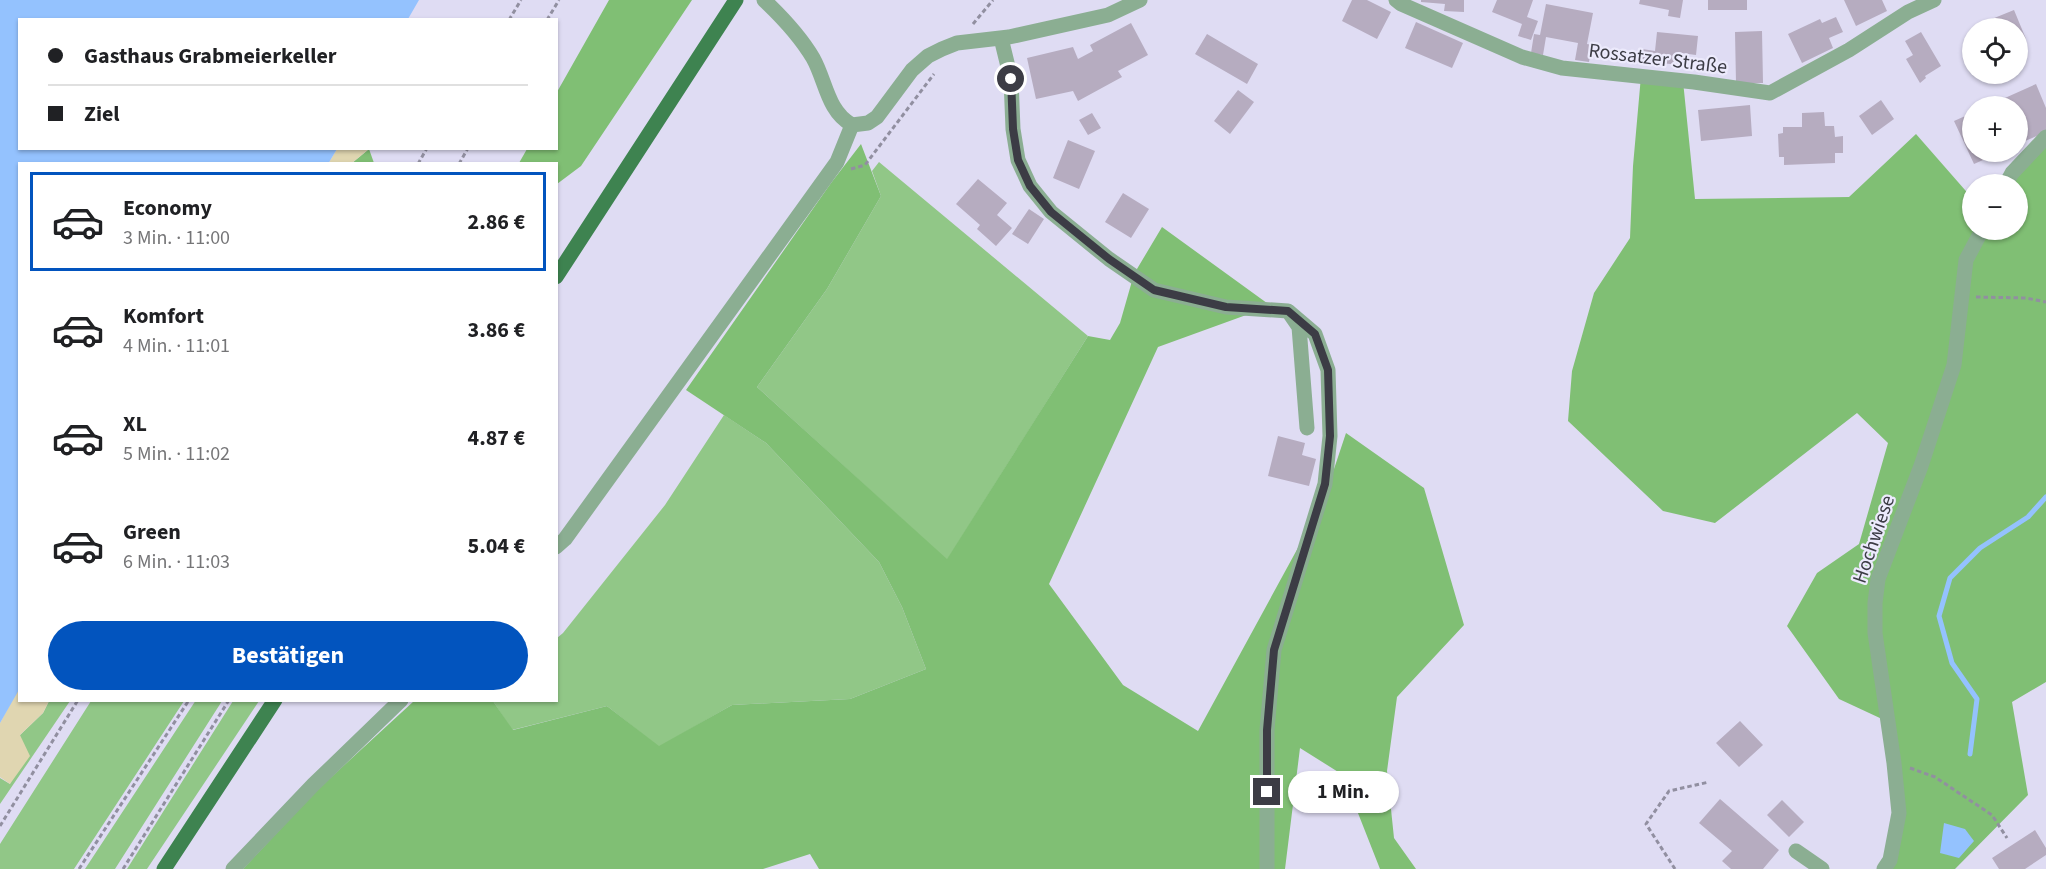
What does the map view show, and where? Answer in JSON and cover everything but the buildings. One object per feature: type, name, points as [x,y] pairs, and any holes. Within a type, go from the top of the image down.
[{"type":"main road","points":[[558,274],[736,0]]},
{"type":"main road","points":[[164,869],[274,702]]},
{"type":"street","points":[[764,0],[802,42],[813,58],[835,112],[842,120],[852,125],[868,123],[877,117],[912,70],[928,56],[957,44],[1001,38],[1108,15],[1140,0]]},
{"type":"street","name":"Rossatzer Straße","points":[[1396,0],[1522,57],[1562,68],[1694,82],[1770,93],[1849,50],[1906,6],[1934,0]]},
{"type":"street","points":[[1001,38],[1011,79],[1013,129],[1018,160],[1030,186],[1051,212],[1109,259],[1154,290],[1226,307],[1288,311],[1315,334],[1328,370],[1330,436],[1325,484],[1274,650],[1267,730],[1267,869]]},
{"type":"street","points":[[558,545],[565,539],[837,162],[852,125]]},
{"type":"street","points":[[2011,174],[2046,137]]},
{"type":"street","name":"Hochwiese","points":[[1884,869],[1890,860],[1899,813],[1875,633],[1878,579],[1921,466],[1954,365],[1966,260],[1977,240]]},
{"type":"street","points":[[1288,311],[1299,327],[1306,428]]},
{"type":"street","points":[[233,869],[313,785],[399,702]]},
{"type":"street","points":[[1796,851],[1822,869]]},
{"type":"path","points":[[510,18],[521,0]]},
{"type":"path","points":[[548,18],[559,0]]},
{"type":"path","points":[[957,44],[993,0]]},
{"type":"path","points":[[1962,297],[2026,298],[2046,302]]},
{"type":"path","points":[[0,826],[77,702]]},
{"type":"path","points":[[79,869],[188,702]]},
{"type":"path","points":[[123,869],[228,702]]},
{"type":"path","points":[[1894,763],[1935,777],[1973,802],[1992,815],[2007,838]]},
{"type":"path","points":[[1675,869],[1647,824],[1669,791],[1709,782]]},
{"type":"green space","points":[[609,0],[692,0],[581,166],[558,183],[558,162],[520,162],[526,150],[558,150],[558,90]]},
{"type":"green space","points":[[1641,76],[1683,81],[1695,199],[1849,197],[1916,134],[1962,187],[1962,240],[2028,240],[2028,174],[2014,174],[2024,162],[2028,162],[2028,157],[2046,135],[2046,682],[2012,702],[2028,795],[1955,869],[1880,869],[1892,845],[1894,799],[1882,719],[1839,699],[1787,626],[1817,573],[1859,544],[1888,443],[1857,413],[1715,523],[1663,511],[1568,421],[1572,371],[1594,293],[1630,238],[1633,166]]},
{"type":"green space","points":[[861,144],[881,196],[827,289],[757,387],[947,559],[1088,336],[1110,340],[1120,323],[1134,274],[1162,227],[1271,306],[1158,347],[1049,584],[1123,685],[1198,731],[1323,502],[1346,433],[1424,488],[1464,625],[1397,697],[1387,771],[1394,838],[1416,869],[1380,869],[1343,775],[1300,748],[1285,869],[819,869],[810,854],[763,869],[243,869],[315,792],[413,702],[494,702],[513,730],[607,706],[659,746],[732,705],[850,699],[926,669],[902,607],[879,562],[766,443],[686,390],[831,183]]},
{"type":"green space","points":[[369,150],[374,162],[353,162]]},
{"type":"green space","points":[[879,162],[1088,336],[947,560],[757,387],[827,289],[881,196],[872,171]]},
{"type":"green space","points":[[724,415],[766,443],[879,562],[902,607],[926,669],[850,699],[732,705],[659,747],[607,706],[512,730],[494,702],[558,702],[558,637],[665,505]]},
{"type":"green space","points":[[48,702],[69,702],[0,804],[0,778],[10,784],[20,735],[43,713]]},
{"type":"green space","points":[[90,702],[183,702],[74,869],[0,869],[0,844]]},
{"type":"green space","points":[[195,702],[221,702],[115,869],[85,869]]},
{"type":"green space","points":[[232,702],[258,702],[147,869],[127,869]]},
{"type":"sand","points":[[336,150],[368,150],[353,162],[329,162]]},
{"type":"sand","points":[[18,690],[18,702],[48,702],[43,713],[20,735],[30,756],[10,784],[0,777],[0,723]]},
{"type":"water","points":[[0,0],[419,0],[409,18],[18,18],[18,150],[336,150],[329,162],[18,162],[18,692],[0,723]]},
{"type":"water","points":[[1944,823],[1965,829],[1974,841],[1959,858],[1940,853]]},
{"type":"waterway","points":[[1970,754],[1977,699],[1952,663],[1939,616],[1950,578],[1980,548],[2028,517],[2046,497]]},
{"type":"route","points":[[1011,79],[1013,129],[1018,160],[1030,186],[1051,212],[1109,259],[1154,290],[1226,307],[1288,311],[1315,334],[1328,370],[1330,436],[1325,484],[1274,650],[1267,730],[1267,792]]}]
